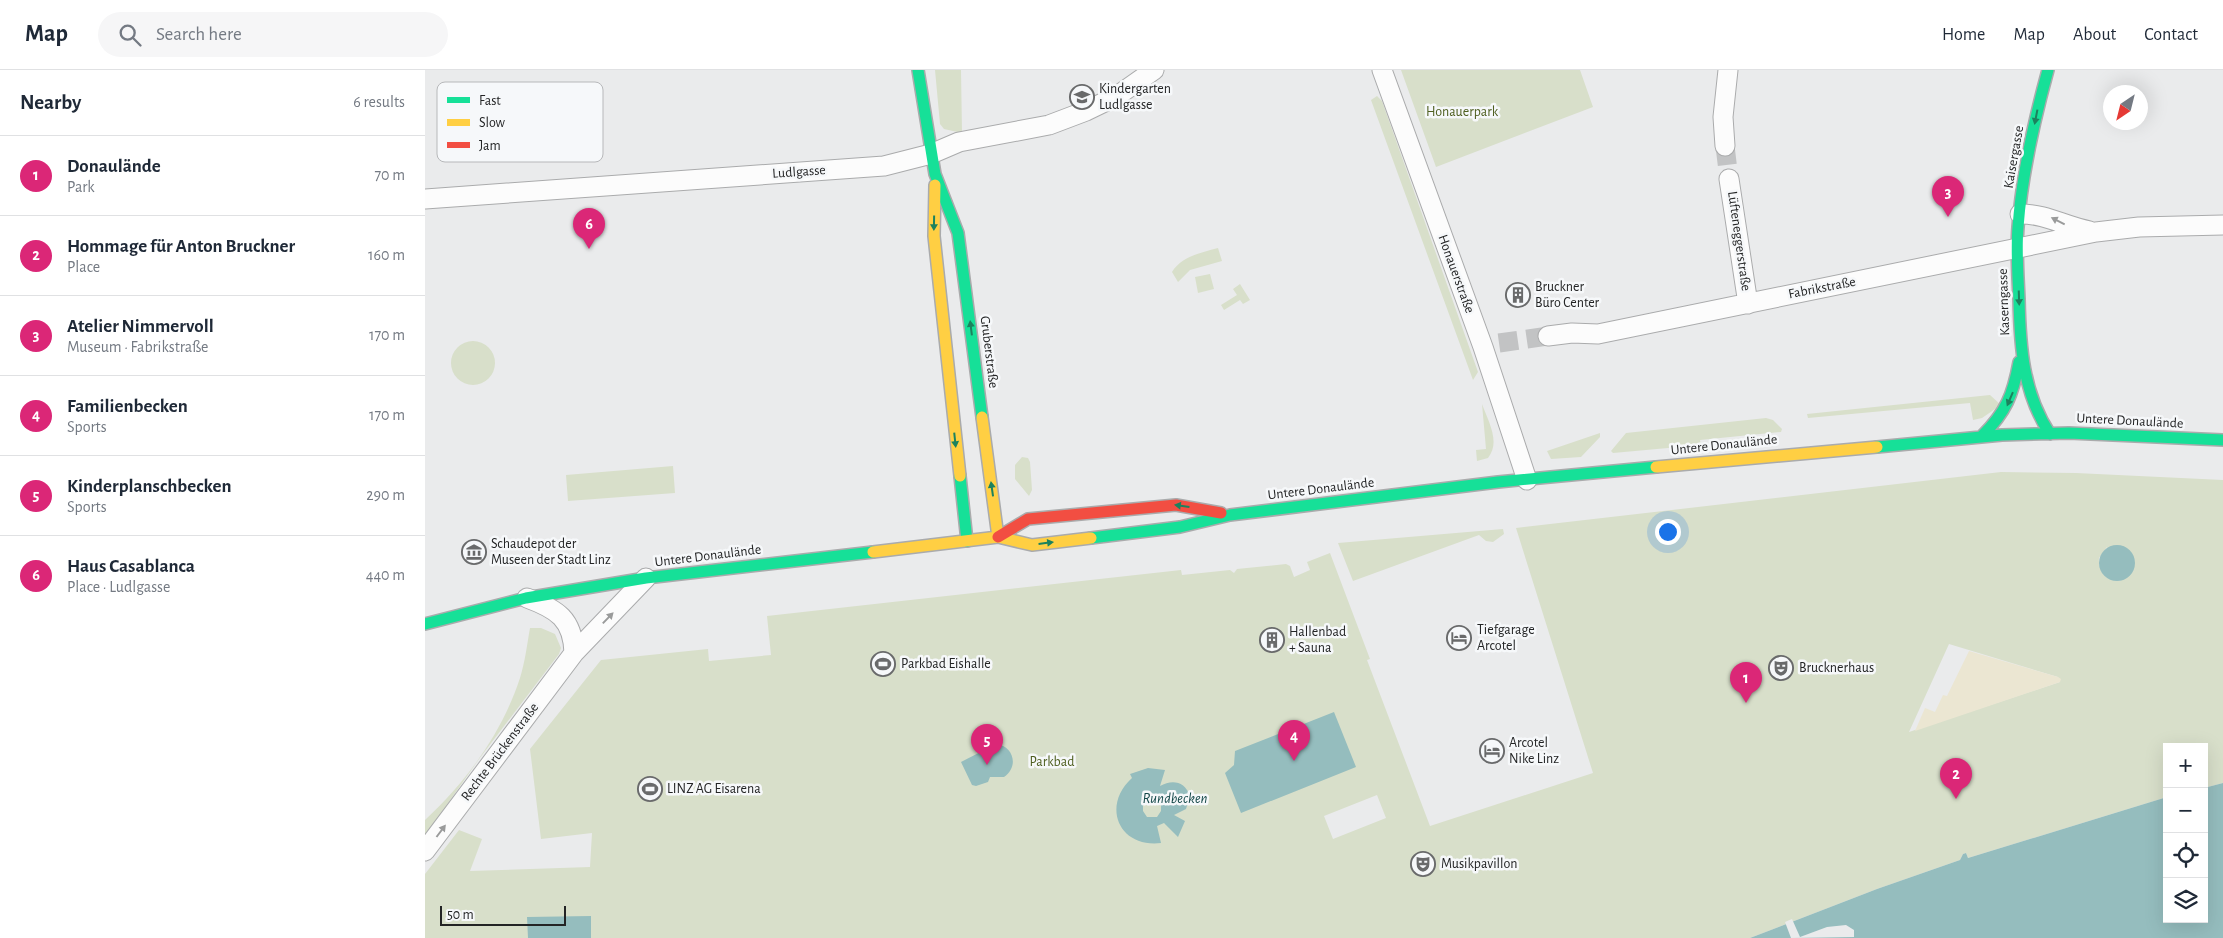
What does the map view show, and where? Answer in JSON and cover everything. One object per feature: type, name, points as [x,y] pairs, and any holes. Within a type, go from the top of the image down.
[{"type":"main road","name":"Gruberstraße","points":[[918,70],[935,174],[959,234],[998,537]]},
{"type":"main road","name":"Kaisergasse","points":[[2017,250],[2030,144],[2048,70]]},
{"type":"main road","name":"Gruberstraße","points":[[935,174],[933,236],[967,541]]},
{"type":"main road","name":"Kaserngasse","points":[[2017,250],[2021,354],[2034,407],[2041,422],[2050,434]]},
{"type":"main road","name":"Kaserngasse","points":[[1982,436],[1998,420],[2012,397],[2021,354]]},
{"type":"main road","name":"Untere Donaulände","points":[[425,624],[526,598],[646,578],[998,537],[1031,545],[1180,527],[1230,515],[1527,480],[1982,436],[2050,434],[2129,435],[2223,440]]},
{"type":"main road","name":"Untere Donaulände","points":[[998,537],[1028,519],[1147,507],[1176,505],[1230,515]]},
{"type":"street","name":"Ludlgasse","points":[[425,199],[884,166],[931,154],[959,142],[1037,128],[1057,122],[1117,96],[1154,70]]},
{"type":"street","name":"Honauerstraße","points":[[1382,70],[1491,345],[1527,480]]},
{"type":"street","points":[[1725,146],[1723,117],[1728,70]]},
{"type":"street","name":"Lüfteneggerstraße","points":[[1729,179],[1748,304]]},
{"type":"street","name":"Fabrikstraße","points":[[2020,214],[2037,214],[2049,217],[2069,227],[2096,232]]},
{"type":"street","name":"Fabrikstraße","points":[[1548,336],[1572,333],[1599,334],[2017,250],[2096,232],[2139,227],[2223,225]]},
{"type":"street","name":"Rechte Brückenstraße","points":[[425,851],[574,653],[646,578]]},
{"type":"street","points":[[526,598],[546,605],[563,618],[574,638],[574,653]]},
{"type":"green space","points":[[935,70],[961,70],[962,133],[944,129],[940,124]]},
{"type":"green space","name":"Honauerpark","points":[[1401,70],[1580,70],[1593,107],[1436,167]]},
{"type":"green space","points":[[1377,96],[1382,101],[1478,372],[1473,380],[1371,100]]},
{"type":"green space","points":[[1218,248],[1222,261],[1190,270],[1178,282],[1172,272],[1181,262],[1192,256]]},
{"type":"green space","points":[[1210,274],[1214,289],[1198,293],[1195,277]]},
{"type":"green space","points":[[1240,284],[1250,300],[1243,304],[1240,300],[1224,310],[1221,305],[1237,295],[1233,289]]},
{"type":"green space","points":[[473,341],[485,345],[491,351],[495,363],[491,375],[485,381],[473,385],[461,381],[455,375],[451,363],[455,351],[461,345]]},
{"type":"green space","points":[[1990,395],[2001,405],[1982,418],[1973,420],[1970,403],[1808,418],[1807,414]]},
{"type":"green space","points":[[1482,404],[1492,431],[1493,445],[1492,452],[1488,458],[1477,461],[1476,450],[1486,449]]},
{"type":"green space","points":[[1766,418],[1773,420],[1782,429],[1781,432],[1700,440],[1701,445],[1613,453],[1611,451],[1626,433]]},
{"type":"green space","points":[[1600,433],[1600,437],[1581,457],[1551,459],[1547,451]]},
{"type":"green space","points":[[1022,457],[1028,458],[1030,462],[1032,490],[1029,496],[1015,479],[1015,465]]},
{"type":"green space","points":[[673,466],[675,493],[568,501],[566,475]]},
{"type":"green space","name":"Parkbad","points":[[2001,472],[2076,473],[2223,480],[2223,783],[2208,787],[2208,743],[2163,743],[2163,798],[1968,858],[1966,853],[1963,854],[1960,860],[1877,889],[1750,938],[425,938],[425,874],[459,830],[482,839],[470,871],[590,867],[592,833],[541,839],[530,749],[601,660],[708,649],[709,661],[771,655],[767,616],[1181,570],[1182,575],[1230,570],[1234,573],[1237,569],[1286,564],[1290,566],[1294,577],[1310,570],[1307,562],[1330,553],[1370,659],[1367,660],[1430,826],[1593,773],[1516,528]],"holes":[[[2107,547],[2121,581],[2107,578],[2100,568],[2099,558]],[[1949,644],[2058,677],[2060,682],[1909,732]],[[1377,795],[1386,818],[1333,839],[1324,816]]]},
{"type":"green space","points":[[1503,529],[1504,534],[1493,542],[1486,541],[1479,535],[1353,581],[1338,543]]},
{"type":"green space","points":[[530,628],[541,628],[555,634],[561,648],[559,654],[479,759],[425,836],[425,820],[469,772],[493,737],[503,718],[520,678]]},
{"type":"sand","points":[[1969,651],[2061,679],[2060,682],[1915,731],[1925,708],[1935,712],[1943,695],[1947,696]]},
{"type":"water","points":[[2117,545],[2124,546],[2130,550],[2134,556],[2134,570],[2130,576],[2124,580],[2117,581],[2110,580],[2104,576],[2100,570],[2099,563],[2100,556],[2104,550],[2110,546]]},
{"type":"water","points":[[1334,712],[1356,767],[1241,813],[1225,773],[1234,765],[1235,751]]},
{"type":"water","points":[[996,744],[1007,749],[1010,753],[1013,763],[1012,768],[1004,777],[990,777],[988,782],[976,786],[972,785],[961,762]]},
{"type":"water","name":"Rundbecken","points":[[1148,768],[1165,770],[1160,786],[1173,782],[1185,787],[1190,796],[1186,809],[1174,815],[1185,821],[1178,837],[1164,823],[1157,826],[1161,843],[1146,843],[1134,839],[1125,832],[1119,823],[1116,812],[1123,789],[1132,778],[1130,774]],"holes":[[[1155,799],[1161,804],[1161,811],[1157,817],[1147,817],[1143,811],[1143,806],[1147,800]]]},
{"type":"water","points":[[2223,783],[2223,938],[1750,938],[1877,889],[1960,860],[1963,854],[1966,853],[1968,858],[2163,798],[2163,923],[2208,923],[2208,787]]},
{"type":"water","points":[[591,916],[591,938],[528,938],[527,917]]},
{"type":"pier","points":[[1792,919],[1800,937],[1827,927],[1846,925],[1854,930],[1854,937],[1791,938],[1785,922]]},
{"type":"tunnel","points":[[1725,146],[1729,179]]},
{"type":"tunnel","points":[[1499,343],[1548,336]]},
{"type":"traffic: fast","points":[[918,70],[935,174],[958,233],[982,417]]},
{"type":"traffic: fast","points":[[2048,70],[2033,128],[2026,167],[2020,207],[2017,254],[2020,335],[2025,369],[2034,402],[2050,434]]},
{"type":"traffic: fast","points":[[1982,436],[2003,411],[2011,394],[2019,362]]},
{"type":"traffic: fast","points":[[1877,447],[2002,435],[2069,433],[2223,440]]},
{"type":"traffic: fast","points":[[1091,538],[1180,527],[1230,515],[1498,482],[1656,467]]},
{"type":"traffic: fast","points":[[960,476],[967,541]]},
{"type":"traffic: fast","points":[[425,624],[526,598],[646,578],[873,552]]},
{"type":"traffic: slow","points":[[935,185],[934,236],[960,476]]},
{"type":"traffic: slow","points":[[982,417],[998,537]]},
{"type":"traffic: slow","points":[[1656,467],[1877,447]]},
{"type":"traffic: slow","points":[[873,552],[998,537],[1032,545],[1091,538]]},
{"type":"traffic: jam","points":[[998,537],[1028,519],[1176,505],[1221,513]]},
{"type":"place","name":"Kindergarten Ludlgasse","points":[[1082,97]]},
{"type":"place","name":"Atelier Nimmervoll","points":[[1948,217]]},
{"type":"place","name":"Haus Casablanca","points":[[589,249]]},
{"type":"place","name":"Bruckner Büro Center","points":[[1518,295]]},
{"type":"place","name":"Schaudepot der Museen der Stadt Linz","points":[[474,552]]},
{"type":"place","name":"Tiefgarage Arcotel","points":[[1459,638]]},
{"type":"place","name":"Hallenbad + Sauna","points":[[1272,640]]},
{"type":"place","name":"Parkbad Eishalle","points":[[883,664]]},
{"type":"place","name":"Brucknerhaus","points":[[1781,668]]},
{"type":"place","name":"Donaulände","points":[[1746,703]]},
{"type":"place","name":"Arcotel Nike Linz","points":[[1492,751]]},
{"type":"place","name":"Familienbecken","points":[[1294,761]]},
{"type":"place","name":"Kinderplanschbecken","points":[[987,765]]},
{"type":"place","name":"LINZ AG Eisarena","points":[[650,789]]},
{"type":"place","name":"Hommage für Anton Bruckner","points":[[1956,799]]},
{"type":"place","name":"Musikpavillon","points":[[1423,864]]}]
